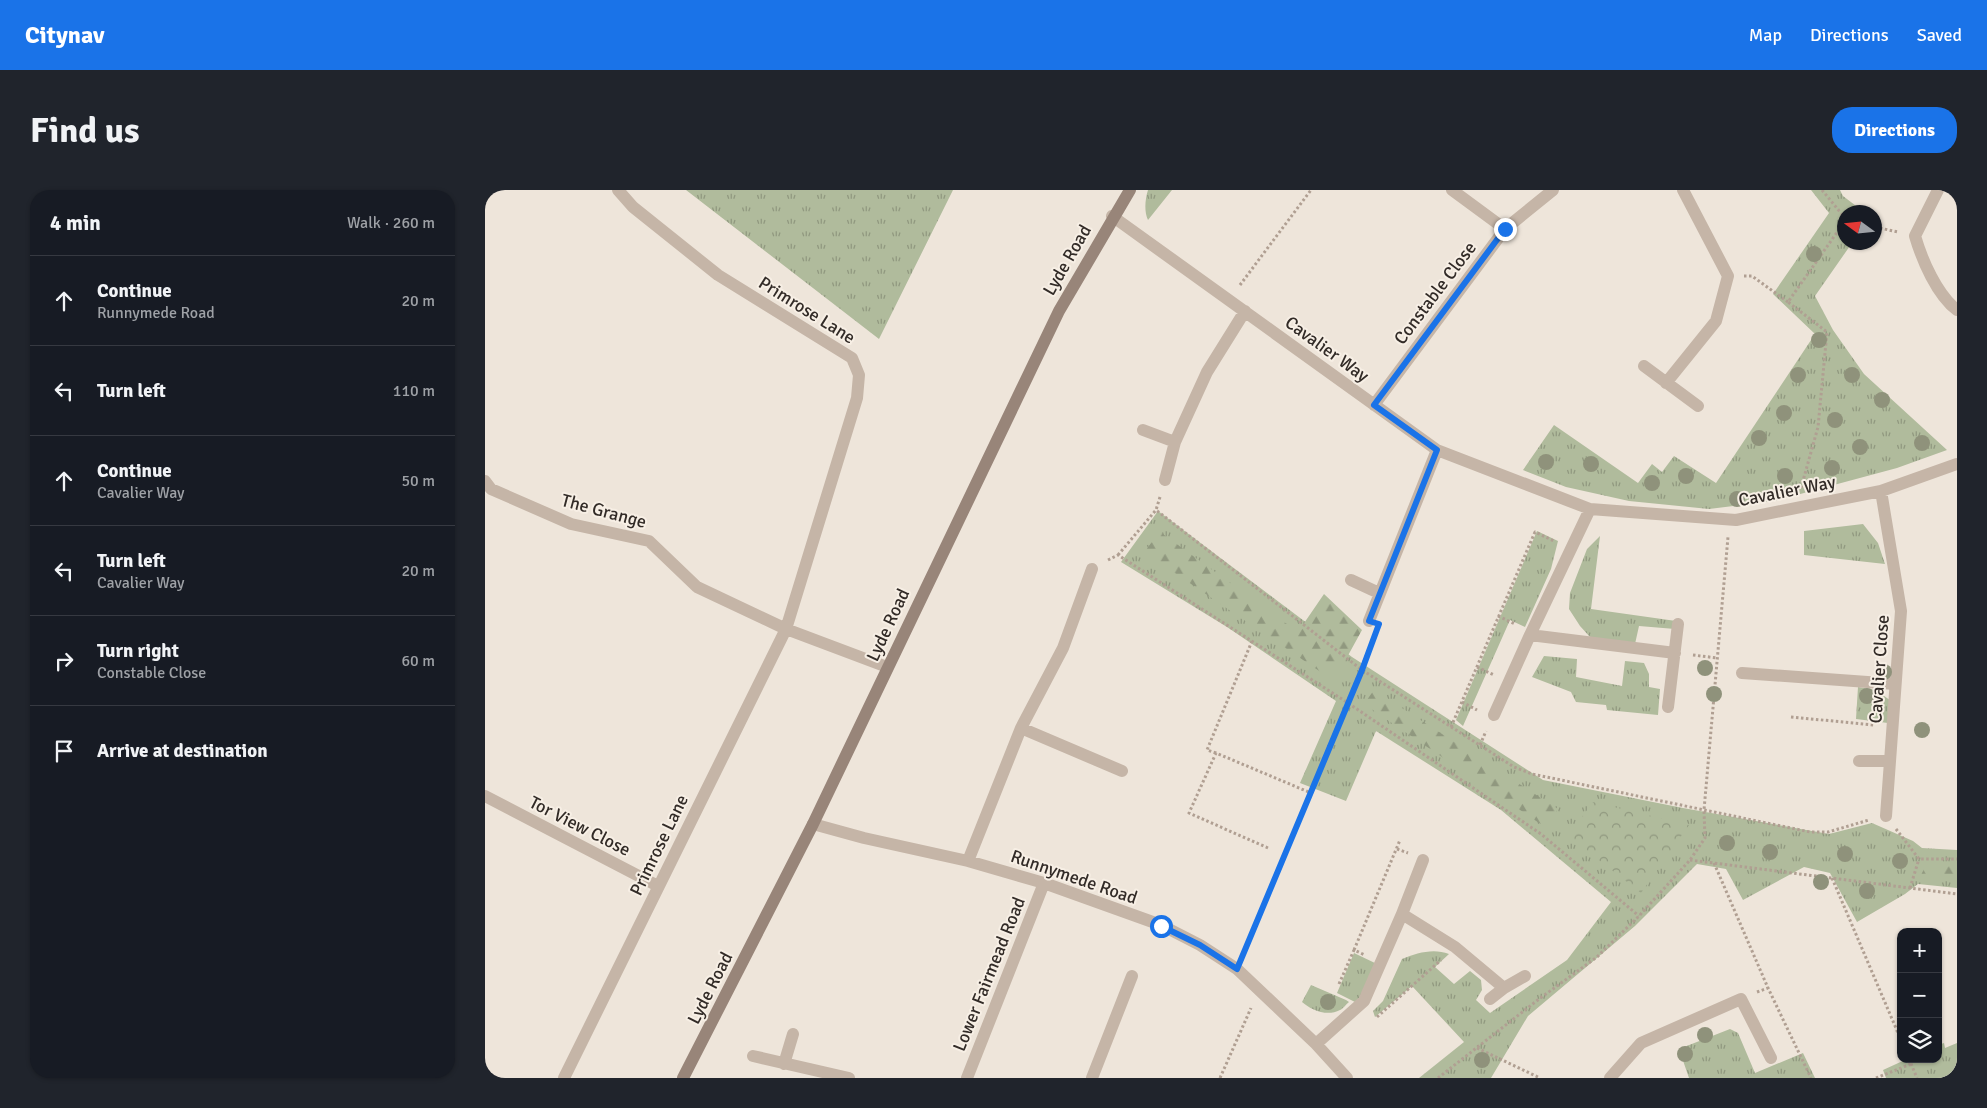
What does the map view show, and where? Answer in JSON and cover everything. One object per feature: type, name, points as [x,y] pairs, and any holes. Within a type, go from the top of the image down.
[{"type":"street","name":"Primrose Lane","points":[[564,1078],[786,628],[857,398],[859,375],[852,358],[718,275],[633,207],[618,190]]},
{"type":"street","name":"Lyde Road","points":[[683,1078],[813,824],[1059,311],[1129,190]]},
{"type":"street","points":[[1452,190],[1505,229]]},
{"type":"street","name":"Constable Close","points":[[1374,405],[1505,229],[1553,190]]},
{"type":"street","points":[[1666,383],[1716,321],[1727,276],[1683,190]]},
{"type":"street","points":[[1938,190],[1915,236],[1922,259],[1949,304],[1957,310]]},
{"type":"street","name":"Cavalier Way","points":[[1113,216],[1437,450],[1590,509],[1736,520],[1881,490],[1957,464]]},
{"type":"street","points":[[1165,480],[1175,442],[1207,372],[1245,311]]},
{"type":"street","points":[[1644,366],[1698,406]]},
{"type":"street","points":[[1143,430],[1175,442]]},
{"type":"street","points":[[1369,621],[1437,450]]},
{"type":"street","name":"The Grange","points":[[485,481],[491,489],[571,524],[649,541],[697,587],[786,628]]},
{"type":"street","name":"Cavalier Close","points":[[1881,490],[1901,611],[1885,816]]},
{"type":"street","points":[[1494,715],[1530,634],[1590,509]]},
{"type":"street","points":[[968,861],[1021,728],[1063,648],[1092,569]]},
{"type":"street","points":[[1351,580],[1379,593]]},
{"type":"street","points":[[1668,707],[1678,624]]},
{"type":"street","points":[[786,628],[887,668]]},
{"type":"street","points":[[1530,634],[1675,653]]},
{"type":"street","points":[[1742,673],[1895,684]]},
{"type":"street","points":[[1021,728],[1122,771]]},
{"type":"street","points":[[1859,761],[1889,761]]},
{"type":"street","name":"Tor View Close","points":[[485,796],[658,886]]},
{"type":"street","name":"Runnymede Road","points":[[813,824],[864,838],[968,861],[1044,883],[1161,926],[1200,945],[1237,969],[1316,1044],[1347,1078]]},
{"type":"street","points":[[1316,1044],[1364,1002],[1423,860]]},
{"type":"street","name":"Lower Fairmead Road","points":[[967,1078],[1044,883]]},
{"type":"street","points":[[1402,914],[1455,947],[1504,988]]},
{"type":"street","points":[[1092,1078],[1132,976]]},
{"type":"street","points":[[1490,999],[1504,988],[1525,976]]},
{"type":"street","points":[[1610,1078],[1641,1043],[1741,999],[1771,1058]]},
{"type":"street","points":[[785,1064],[793,1034]]},
{"type":"street","points":[[753,1056],[849,1078]]},
{"type":"path","points":[[1229,300],[1311,190]]},
{"type":"path","points":[[1822,190],[1837,210]]},
{"type":"path","points":[[1882,229],[1915,236]]},
{"type":"path","points":[[1788,302],[1837,232]]},
{"type":"path","points":[[1727,276],[1752,276],[1827,332],[1818,427],[1795,508]]},
{"type":"path","points":[[1092,569],[1118,555],[1156,510],[1165,480]]},
{"type":"path","points":[[1156,510],[1362,670],[1513,767],[1532,774],[1809,832],[1828,832],[1885,816],[1919,859]]},
{"type":"path","points":[[1438,1078],[1539,999],[1597,958],[1639,916],[1690,860],[1705,838],[1704,810],[1729,519]]},
{"type":"path","points":[[1451,727],[1535,532]]},
{"type":"path","points":[[1118,555],[1349,703],[1541,834],[1639,916]]},
{"type":"path","points":[[1237,969],[1362,670],[1379,624],[1369,621]]},
{"type":"path","points":[[1252,641],[1207,750],[1311,793]]},
{"type":"path","points":[[1675,653],[1717,658]]},
{"type":"path","points":[[1791,717],[1892,726]]},
{"type":"path","points":[[1216,753],[1189,813],[1268,848]]},
{"type":"path","points":[[1339,984],[1400,840]]},
{"type":"path","points":[[1919,859],[1957,859]]},
{"type":"path","points":[[1910,888],[1919,859]]},
{"type":"path","points":[[1690,860],[1957,894]]},
{"type":"path","points":[[1714,862],[1768,988],[1811,1078]]},
{"type":"path","points":[[1832,877],[1897,1031]]},
{"type":"path","points":[[1374,1019],[1455,947]]},
{"type":"path","points":[[1354,950],[1381,962]]},
{"type":"path","points":[[1220,1078],[1259,989]]},
{"type":"path","points":[[1477,1048],[1540,1078]]},
{"type":"path","points":[[1876,1078],[1911,1064],[1917,1078]]},
{"type":"green space","points":[[686,190],[953,190],[879,339]]},
{"type":"green space","points":[[1148,190],[1172,190],[1148,220],[1145,205]]},
{"type":"green space","points":[[1811,190],[1840,190],[1843,196],[1855,205],[1837,205],[1837,250],[1847,250],[1815,296],[1833,330],[1864,374],[1947,450],[1897,468],[1774,501],[1709,509],[1629,501],[1566,487],[1523,470],[1554,425],[1638,483],[1652,464],[1662,472],[1674,456],[1716,483],[1815,334],[1773,294],[1829,213]]},
{"type":"green space","points":[[1158,511],[1352,657],[1543,780],[1683,808],[1829,834],[1872,823],[1913,841],[1922,848],[1957,850],[1957,888],[1918,884],[1905,894],[1857,922],[1830,873],[1804,867],[1743,900],[1726,869],[1697,864],[1635,926],[1528,1016],[1491,1078],[1419,1078],[1464,1042],[1412,986],[1375,1017],[1373,1011],[1383,1001],[1402,959],[1431,951],[1449,954],[1435,967],[1454,984],[1470,971],[1481,980],[1482,990],[1476,1000],[1490,1013],[1567,960],[1611,902],[1501,810],[1376,731],[1346,801],[1300,783],[1336,701],[1227,627],[1121,562]]},
{"type":"green space","points":[[1863,524],[1878,543],[1885,564],[1804,555],[1804,531]]},
{"type":"green space","points":[[1537,531],[1558,541],[1551,569],[1525,627],[1510,620],[1463,726],[1456,720]]},
{"type":"green space","points":[[1160,532],[1298,632],[1324,594],[1362,630],[1334,681],[1144,552]]},
{"type":"green space","points":[[1600,536],[1591,609],[1676,621],[1675,629],[1639,626],[1635,644],[1590,637],[1580,626],[1569,609],[1570,593],[1587,549]]},
{"type":"green space","points":[[1544,656],[1577,659],[1576,677],[1622,686],[1625,661],[1644,663],[1649,674],[1649,687],[1660,689],[1658,715],[1607,710],[1606,705],[1576,702],[1571,692],[1532,677]]},
{"type":"green space","points":[[1858,687],[1876,690],[1891,701],[1888,723],[1856,719]]},
{"type":"green space","points":[[1374,690],[1558,809],[1545,827],[1364,704]]},
{"type":"green space","points":[[1593,802],[1689,825],[1641,893],[1568,836]]},
{"type":"green space","points":[[1927,863],[1957,864],[1957,881],[1920,877]]},
{"type":"green space","points":[[1354,953],[1377,964],[1361,996],[1355,1002],[1337,993]]},
{"type":"green space","points":[[1311,985],[1349,1002],[1341,1009],[1330,1013],[1310,1008],[1302,1002]]},
{"type":"green space","points":[[1730,1029],[1738,1033],[1755,1073],[1803,1053],[1815,1078],[1689,1078],[1679,1049]]},
{"type":"green space","points":[[1944,1043],[1945,1048],[1957,1043],[1957,1078],[1886,1078],[1883,1070],[1898,1063],[1942,1063],[1942,1044]]},
{"type":"route","points":[[1161,926],[1200,945],[1237,969],[1362,670],[1379,624],[1369,621],[1437,450],[1374,405],[1505,229]]}]
